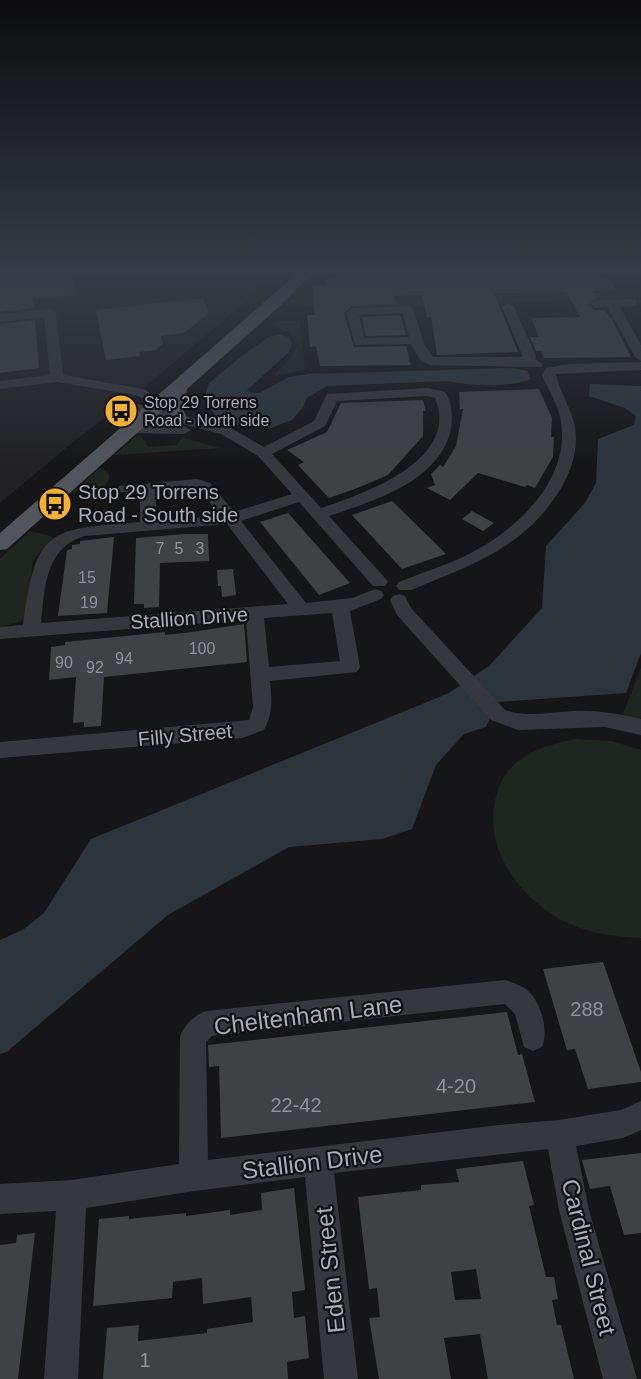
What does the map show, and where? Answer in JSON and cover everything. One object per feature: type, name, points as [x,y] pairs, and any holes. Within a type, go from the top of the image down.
[{"type":"main road","points":[[0,544],[222,336]]},
{"type":"main road","points":[[0,523],[139,413],[179,387],[235,336]]},
{"type":"main road","points":[[179,387],[173,404],[173,412],[181,424]]},
{"type":"street","points":[[53,336],[57,378]]},
{"type":"street","points":[[357,336],[358,341],[417,340]]},
{"type":"street","points":[[416,336],[423,357],[432,362],[526,361],[551,371],[569,368],[641,366]]},
{"type":"street","points":[[521,336],[530,356],[526,361]]},
{"type":"street","points":[[630,336],[641,357]]},
{"type":"street","points":[[402,593],[477,557],[522,525],[543,503],[559,477],[567,452],[567,417],[549,375],[551,371]]},
{"type":"street","points":[[0,385],[57,378],[119,388],[139,413],[181,424],[219,440],[238,439],[263,453],[320,514],[377,589],[393,580],[402,593],[403,611],[498,715],[528,722],[605,719],[640,723]]},
{"type":"street","points":[[263,453],[320,423],[332,397],[428,392],[440,395],[445,402],[445,431],[431,455],[418,469],[378,493],[320,514]]},
{"type":"street","points":[[139,413],[181,424]]},
{"type":"street","points":[[124,489],[197,484],[205,486],[301,609]]},
{"type":"street","points":[[148,487],[148,526]]},
{"type":"street","points":[[31,630],[42,562],[52,547],[69,535],[77,532],[230,519],[303,496]]},
{"type":"street","name":"Stallion Drive","points":[[0,633],[340,606],[355,604],[377,589]]},
{"type":"street","points":[[259,675],[350,667],[340,606]]},
{"type":"street","name":"Filly Street","points":[[0,750],[242,730],[257,725],[263,708],[254,613]]},
{"type":"street","name":"Cheltenham Lane","points":[[194,1176],[194,1037],[206,1024],[505,992],[518,996],[526,1008],[533,1038]]},
{"type":"street","name":"Stallion Drive","points":[[0,1199],[72,1195],[194,1176],[499,1139],[559,1134],[635,1122]]},
{"type":"street","name":"Cardinal Street","points":[[559,1134],[574,1210],[620,1379]]},
{"type":"street","name":"Eden Street","points":[[318,1162],[341,1379]]},
{"type":"street","points":[[61,1379],[72,1195]]},
{"type":"shaded area","points":[[0,336],[204,336],[139,392],[78,438],[0,503]]},
{"type":"shaded area","points":[[286,336],[292,343],[289,352],[247,390],[251,393],[259,393],[289,377],[309,374],[513,368],[527,371],[531,379],[501,385],[448,381],[327,386],[307,398],[292,420],[271,428],[242,427],[218,418],[208,406],[205,396],[209,383],[269,337]]},
{"type":"shaded area","points":[[292,336],[302,336],[305,370],[276,376],[275,374],[288,362],[298,345]]},
{"type":"shaded area","points":[[590,384],[641,386],[641,653],[626,693],[497,702],[486,727],[464,734],[436,765],[412,829],[382,839],[289,847],[168,915],[8,1051],[0,1054],[0,940],[24,929],[44,913],[91,839],[449,693],[489,666],[542,608],[546,546],[585,503],[596,483],[598,439],[634,425],[636,416],[625,408],[589,396]]},
{"type":"shaded area","points":[[141,436],[148,447],[177,445],[182,437],[220,448],[115,455],[135,437]]},
{"type":"shaded area","points":[[101,467],[109,474],[106,484],[96,490],[72,492]]},
{"type":"shaded area","points":[[30,531],[54,537],[33,560],[26,615],[20,622],[0,627],[0,559]]},
{"type":"shaded area","points":[[641,667],[641,717],[637,726],[620,722]]},
{"type":"shaded area","points":[[575,739],[612,741],[641,750],[641,938],[596,933],[570,924],[552,914],[521,887],[500,852],[494,833],[493,813],[498,788],[505,775],[512,766],[533,752],[546,746]]},
{"type":"building","points":[[0,336],[36,336],[39,368],[0,373]]},
{"type":"building","points":[[101,336],[161,336],[163,343],[156,350],[139,352],[140,356],[106,360]]},
{"type":"building","points":[[309,336],[351,336],[354,347],[406,346],[411,365],[320,366],[316,346],[310,347]]},
{"type":"building","points":[[434,336],[512,336],[518,352],[437,355]]},
{"type":"building","points":[[620,336],[631,357],[544,358],[541,351],[536,351],[530,337]]},
{"type":"building","points":[[539,389],[552,418],[551,437],[554,437],[553,457],[535,488],[478,473],[450,500],[427,488],[435,485],[431,474],[440,465],[443,467],[456,446],[463,409],[460,409],[459,392]]},
{"type":"building","points":[[423,400],[426,411],[423,411],[423,436],[388,475],[360,487],[329,498],[298,465],[304,462],[287,450],[327,432],[341,403]]},
{"type":"building","points":[[392,501],[446,554],[402,569],[352,515]]},
{"type":"building","points":[[472,511],[494,523],[483,531],[462,519]]},
{"type":"building","points":[[288,513],[350,583],[319,595],[260,522]]},
{"type":"building","points":[[208,534],[209,561],[160,563],[159,607],[144,608],[144,604],[134,604],[136,538]]},
{"type":"building","points":[[114,537],[107,613],[58,616],[67,550],[72,549],[72,545],[80,544],[80,541]]},
{"type":"building","points":[[233,569],[236,595],[222,597],[221,586],[218,586],[217,570]]},
{"type":"building","points":[[244,624],[247,662],[104,677],[101,726],[84,727],[84,722],[73,723],[76,677],[49,680],[51,647],[65,645],[65,642],[165,632],[165,635]]},
{"type":"building","points":[[603,962],[641,1072],[641,1082],[588,1089],[575,1049],[567,1050],[543,969]]},
{"type":"building","points":[[507,1012],[518,1055],[522,1054],[535,1102],[221,1138],[219,1066],[209,1067],[208,1045]]},
{"type":"building","points":[[641,1153],[641,1233],[624,1235],[610,1186],[590,1189],[582,1160]]},
{"type":"building","points":[[523,1161],[534,1205],[529,1206],[546,1277],[554,1277],[558,1299],[552,1300],[557,1325],[561,1325],[574,1379],[488,1379],[480,1334],[444,1338],[451,1379],[379,1379],[369,1318],[380,1317],[377,1288],[369,1289],[358,1197],[421,1190],[421,1185],[459,1182],[456,1169]],"holes":[[[476,1269],[481,1299],[455,1300],[451,1272]]]},
{"type":"building","points":[[294,1188],[305,1290],[292,1292],[294,1318],[305,1316],[309,1358],[287,1362],[288,1379],[103,1379],[107,1328],[139,1325],[138,1341],[207,1333],[207,1329],[253,1322],[251,1297],[203,1304],[202,1278],[173,1282],[172,1298],[93,1306],[99,1219],[129,1216],[129,1219],[186,1213],[186,1216],[230,1210],[230,1215],[262,1210],[261,1193]]},
{"type":"building","points":[[35,1233],[18,1379],[0,1379],[0,1245],[16,1243],[17,1235]]},
{"type":"place","name":"Stop 29 Torrens Road - North side","points":[[121,411]]},
{"type":"place","name":"Stop 29 Torrens Road - South side","points":[[55,504]]}]
